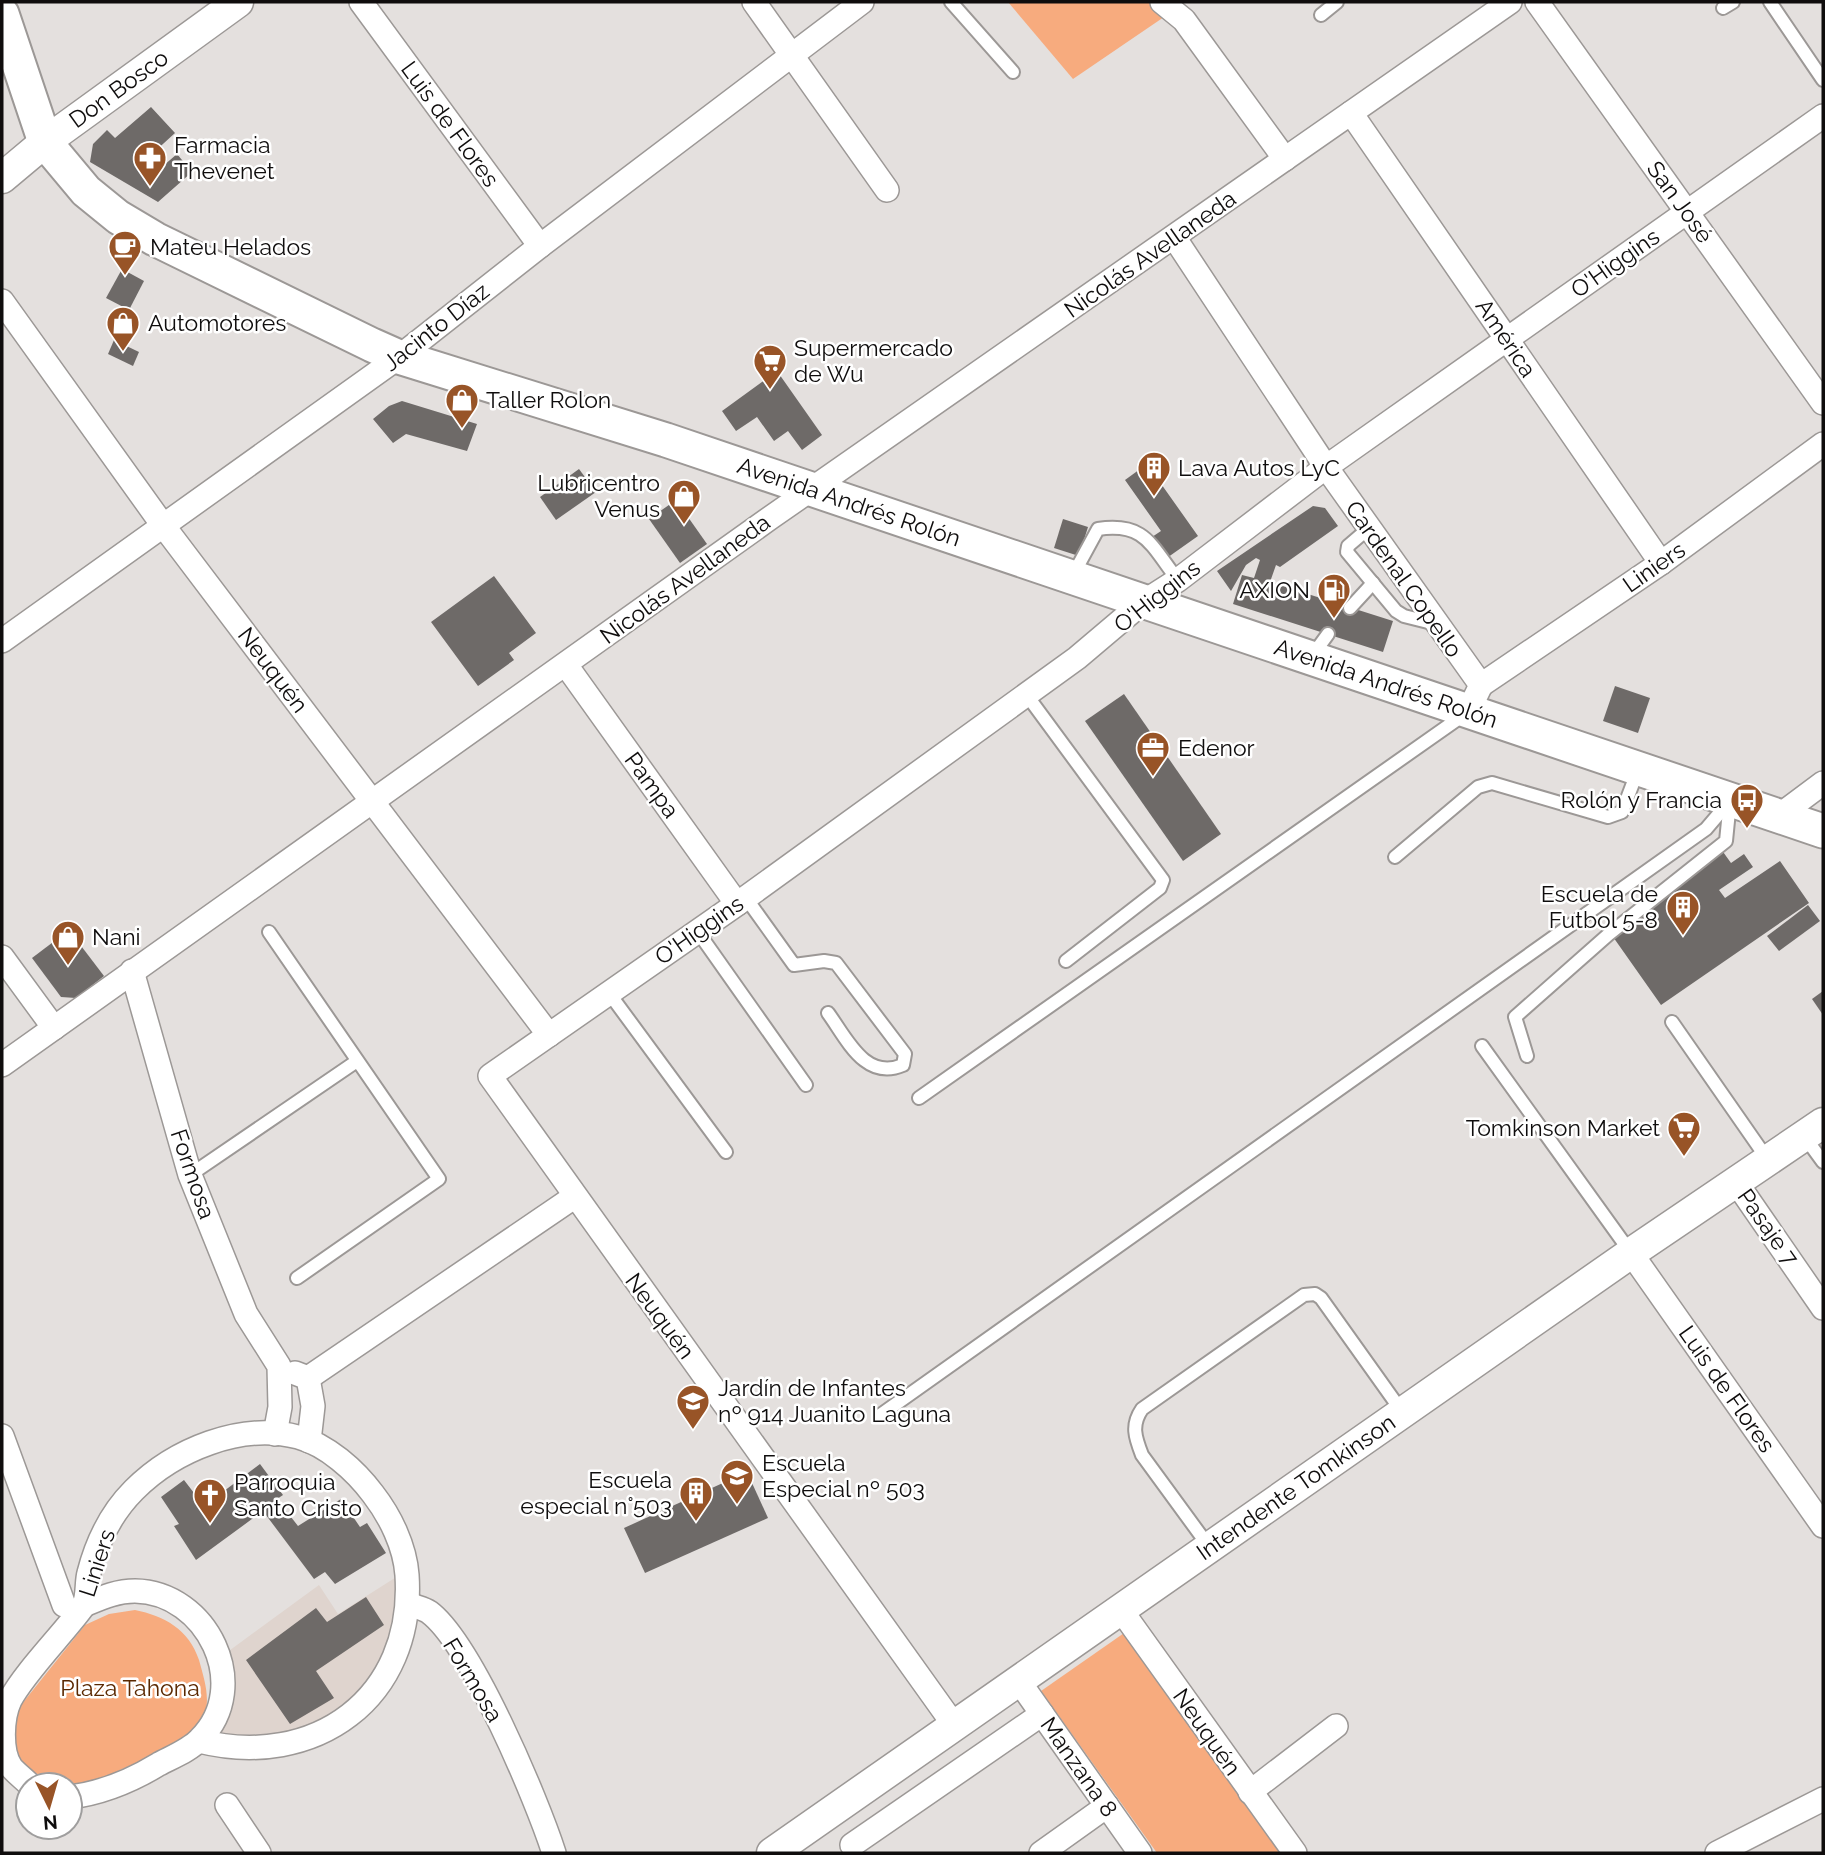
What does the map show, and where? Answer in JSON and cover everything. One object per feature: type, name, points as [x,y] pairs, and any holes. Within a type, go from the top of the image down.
[{"type":"main road","name":"Avenida Andrés Rolón","points":[[2,14],[45,142],[86,191],[118,217],[155,239],[399,357],[666,440],[1142,603],[1319,647],[1474,699],[1638,769],[1823,831]]},
{"type":"street","name":"Don Bosco","points":[[2,178],[45,142],[238,2]]},
{"type":"street","name":"Luis de Flores","points":[[361,2],[540,246]]},
{"type":"street","points":[[754,2],[887,190]]},
{"type":"street","name":"Jacinto Díaz","points":[[2,641],[399,357],[540,246],[863,2]]},
{"type":"street","points":[[1162,2],[1184,20],[1285,159]]},
{"type":"street","name":"Nicolás Avellaneda","points":[[2,1065],[812,489],[1510,2]]},
{"type":"street","name":"San José","points":[[1537,2],[1823,403]]},
{"type":"street","name":"América","points":[[1351,113],[1661,563]]},
{"type":"street","name":"O'Higgins","points":[[490,1076],[742,901],[1111,631],[1142,603],[1178,580],[1326,467],[1823,116]]},
{"type":"street","name":"Cardenal Copello","points":[[1174,237],[1326,467],[1436,624],[1474,699]]},
{"type":"street","name":"Neuquén","points":[[2,301],[162,524],[549,1035]]},
{"type":"street","name":"Liniers","points":[[1474,699],[1823,444]]},
{"type":"street","name":"Pampa","points":[[566,665],[742,901]]},
{"type":"street","points":[[1780,815],[1823,783]]},
{"type":"street","points":[[2,957],[54,1028]]},
{"type":"street","name":"Formosa","points":[[132,971],[190,1175],[246,1314],[279,1366]]},
{"type":"street","name":"Neuquén","points":[[490,1076],[954,1725]]},
{"type":"street","name":"Intendente Tomkinson","points":[[772,1853],[1631,1253],[1814,1129]]},
{"type":"street","name":"Pasaje 7","points":[[1737,1182],[1823,1308]]},
{"type":"street","points":[[308,1378],[575,1197]]},
{"type":"street","name":"Luis de Flores","points":[[1631,1253],[1823,1525]]},
{"type":"street","points":[[275,1434],[280,1407],[279,1366],[308,1378]]},
{"type":"street","points":[[199,1741],[227,1748],[275,1747],[312,1737],[338,1724],[360,1706],[379,1685],[400,1642],[409,1604],[407,1571],[398,1538],[384,1507],[363,1480],[309,1441],[313,1406],[308,1378]]},
{"type":"street","name":"Liniers","points":[[6,1769],[4,1744],[10,1701],[74,1605],[89,1574],[98,1544],[113,1516],[132,1491],[156,1470],[183,1453],[212,1441],[244,1435],[275,1434],[309,1441]]},
{"type":"street","points":[[2,1436],[74,1605],[108,1594],[135,1591],[163,1595],[187,1608],[206,1628],[222,1665],[223,1686],[219,1707],[199,1741],[142,1774],[98,1793],[84,1795]]},
{"type":"street","name":"Formosa","points":[[409,1604],[428,1612],[457,1647],[506,1736],[554,1853]]},
{"type":"street","name":"Neuquén","points":[[1121,1610],[1295,1853]]},
{"type":"street","name":"Manzana 8","points":[[1018,1680],[1140,1853]]},
{"type":"street","points":[[829,1813],[855,1849],[1042,1714]]},
{"type":"street","points":[[1250,1792],[1336,1726]]},
{"type":"street","points":[[1717,1853],[1823,1799]]},
{"type":"street","points":[[228,1805],[259,1853]]},
{"type":"street","points":[[1041,1853],[1107,1806]]},
{"type":"lane","points":[[951,2],[1013,72]]},
{"type":"lane","points":[[1321,15],[1337,2]]},
{"type":"lane","points":[[1770,2],[1823,80]]},
{"type":"lane","points":[[1071,578],[1098,529],[1122,527],[1140,532],[1178,580]]},
{"type":"lane","points":[[1369,528],[1348,547],[1347,552],[1404,616],[1436,624]]},
{"type":"lane","points":[[1350,608],[1373,583]]},
{"type":"lane","points":[[1026,694],[1163,880],[1160,888],[1066,961]]},
{"type":"lane","points":[[919,1098],[1474,699]]},
{"type":"lane","points":[[1395,858],[1478,786],[1492,783],[1608,817],[1622,812],[1638,769]]},
{"type":"lane","points":[[1527,1056],[1515,1017],[1609,934],[1726,841],[1730,800]]},
{"type":"lane","points":[[879,1416],[1706,829],[1730,800]]},
{"type":"lane","points":[[742,901],[794,965],[824,961],[836,963],[905,1054],[903,1065],[892,1069],[876,1069],[860,1058],[828,1013]]},
{"type":"lane","points":[[269,932],[439,1179],[297,1278]]},
{"type":"lane","points":[[698,932],[806,1085]]},
{"type":"lane","points":[[609,993],[726,1152]]},
{"type":"lane","points":[[1672,1022],[1769,1160]]},
{"type":"lane","points":[[1482,1046],[1631,1253]]},
{"type":"lane","points":[[190,1175],[357,1061]]},
{"type":"lane","points":[[1814,1129],[1823,1162]]},
{"type":"lane","points":[[1210,1548],[1142,1455],[1136,1439],[1134,1421],[1142,1409],[1293,1302],[1304,1295],[1315,1294],[1321,1298],[1404,1413]]},
{"type":"shaded area","points":[[409,1569],[381,1678],[304,1742],[204,1741],[222,1656],[319,1585],[338,1614]]},
{"type":"green space","points":[[1008,2],[1147,2],[1159,8],[1164,17],[1073,79]]},
{"type":"green space","name":"Plaza Tahona","points":[[135,1610],[165,1620],[182,1632],[195,1649],[203,1674],[207,1696],[204,1717],[192,1734],[174,1747],[95,1781],[84,1783],[84,1771],[33,1771],[19,1758],[14,1747],[13,1715],[85,1625],[109,1614]]},
{"type":"green space","points":[[1127,1631],[1285,1853],[1157,1853],[1041,1691]]},
{"type":"building","points":[[151,107],[175,133],[152,154],[163,166],[177,154],[192,172],[158,202],[90,162],[93,144],[107,130],[115,138]]},
{"type":"building","points":[[122,269],[144,281],[129,310],[106,298]]},
{"type":"building","name":"Automotores","points":[[114,340],[139,352],[133,366],[108,354]]},
{"type":"building","name":"Supermercado de Wu","points":[[777,371],[822,435],[802,450],[788,431],[774,441],[757,417],[736,431],[722,411]]},
{"type":"building","points":[[402,401],[477,424],[467,451],[406,434],[393,443],[373,419],[389,406]]},
{"type":"building","name":"Lava Autos LyC","points":[[1147,464],[1198,536],[1164,560],[1149,539],[1161,531],[1125,480]]},
{"type":"building","points":[[579,469],[596,492],[556,520],[540,497]]},
{"type":"building","points":[[676,500],[707,544],[680,563],[649,519]]},
{"type":"building","points":[[1313,506],[1325,508],[1338,526],[1280,567],[1276,565],[1270,582],[1393,621],[1383,652],[1233,604],[1242,575],[1254,578],[1260,560],[1256,558],[1246,565],[1231,591],[1217,571]]},
{"type":"building","points":[[1063,519],[1088,527],[1079,556],[1054,548]]},
{"type":"building","points":[[494,576],[536,633],[509,653],[514,660],[478,686],[431,622]]},
{"type":"building","points":[[1615,686],[1650,698],[1638,733],[1603,721]]},
{"type":"building","name":"Edenor","points":[[1124,694],[1221,834],[1183,861],[1085,721]]},
{"type":"building","name":"Escuela de Futbol 5-8","points":[[1721,849],[1731,863],[1744,854],[1753,867],[1719,890],[1725,898],[1780,861],[1809,903],[1661,1005],[1611,934],[1704,868],[1700,863]]},
{"type":"building","points":[[1808,905],[1820,921],[1779,951],[1767,936]]},
{"type":"building","name":"Nani","points":[[69,930],[104,976],[76,998],[61,997],[32,958]]},
{"type":"building","points":[[1823,991],[1823,1015],[1812,999]]},
{"type":"building","name":"Parroquia Santo Cristo","points":[[260,1464],[283,1495],[277,1499],[298,1526],[341,1499],[360,1527],[367,1523],[386,1553],[335,1584],[325,1572],[314,1579],[263,1511],[196,1560],[174,1526],[179,1524],[161,1497],[184,1480],[204,1506]]},
{"type":"building","name":"Escuela especial n°503","points":[[747,1472],[768,1518],[645,1573],[624,1528]]},
{"type":"building","points":[[366,1597],[384,1625],[316,1671],[334,1698],[290,1724],[246,1660],[316,1608],[327,1622]]},
{"type":"place","name":"Farmacia Thevenet","points":[[150,188]]},
{"type":"place","name":"Mateu Helados","points":[[125,277]]},
{"type":"place","name":"Automotores","points":[[123,353]]},
{"type":"place","name":"Supermercado de Wu","points":[[770,391]]},
{"type":"place","name":"Taller Rolon","points":[[462,430]]},
{"type":"place","name":"Lava Autos LyC","points":[[1154,498]]},
{"type":"place","name":"Lubricentro Venus","points":[[684,526]]},
{"type":"place","name":"AXION","points":[[1334,620]]},
{"type":"place","name":"Edenor","points":[[1153,778]]},
{"type":"place","name":"Rolón y Francia","points":[[1747,830]]},
{"type":"place","name":"Escuela de Futbol 5-8","points":[[1683,937]]},
{"type":"place","name":"Nani","points":[[68,967]]},
{"type":"place","name":"Tomkinson Market","points":[[1684,1158]]},
{"type":"place","name":"Jardín de Infantes nº 914 Juanito Laguna","points":[[693,1431]]},
{"type":"place","name":"Escuela Especial nº 503","points":[[737,1506]]},
{"type":"place","name":"Escuela especial n°503","points":[[696,1523]]},
{"type":"place","name":"Parroquia Santo Cristo","points":[[210,1525]]}]
